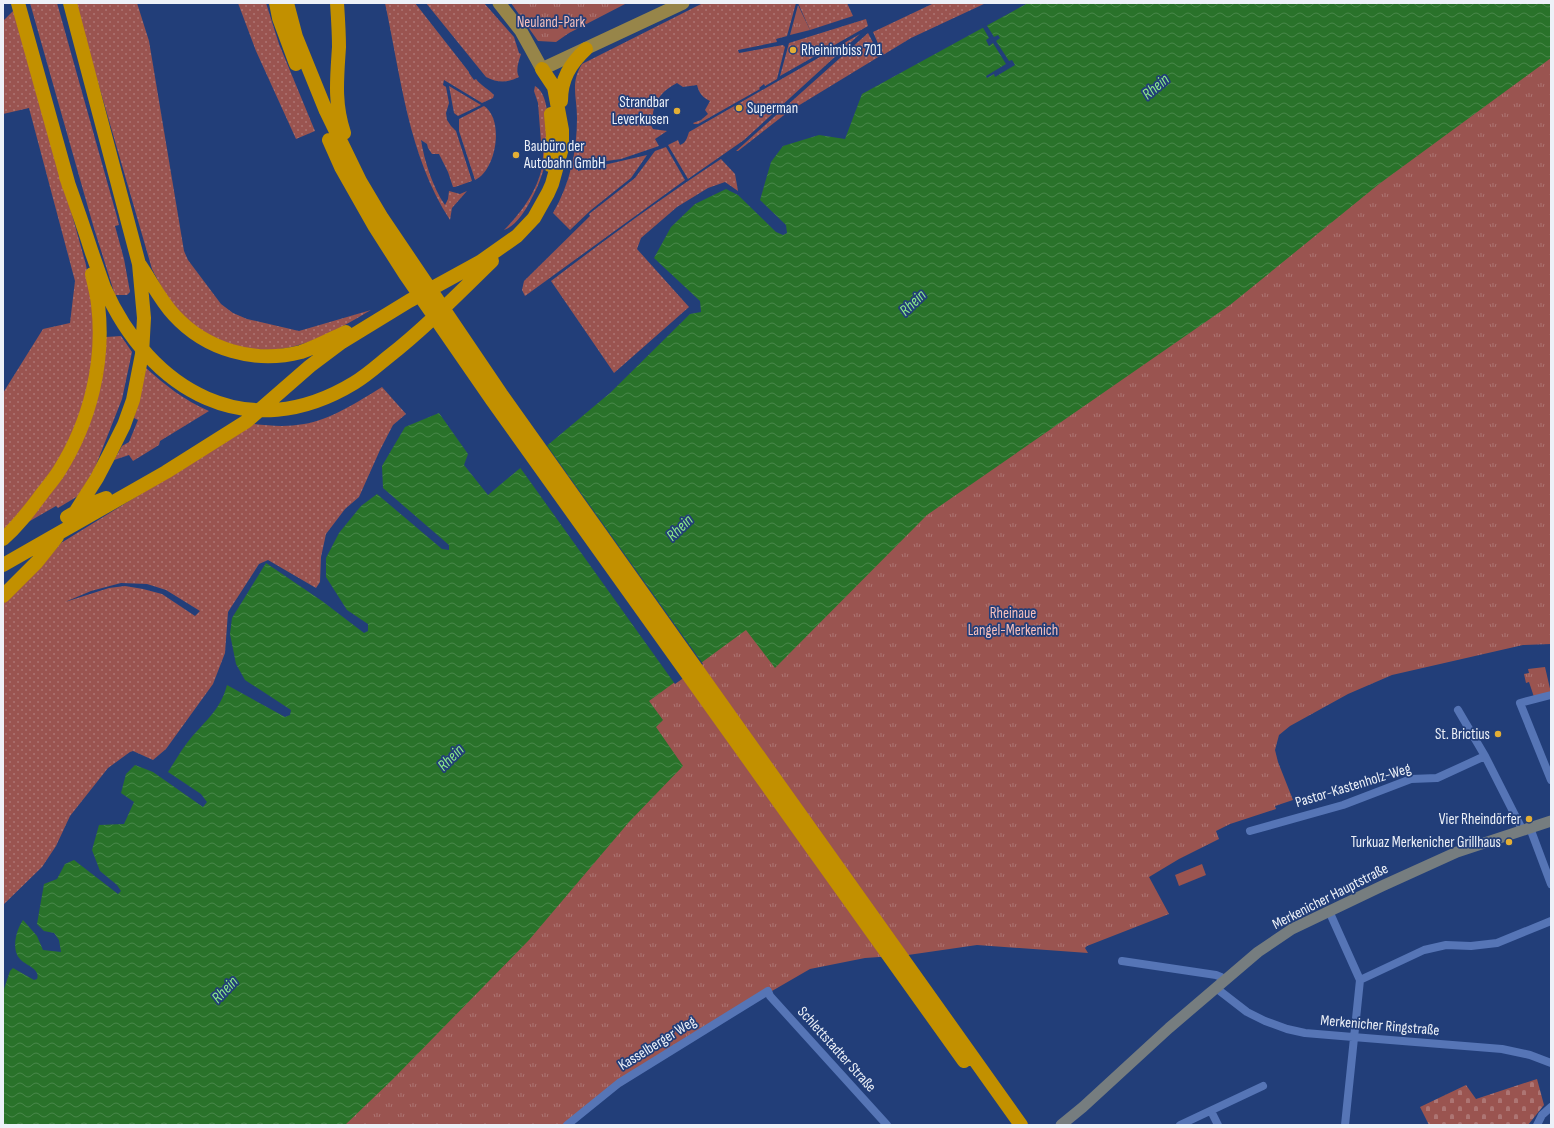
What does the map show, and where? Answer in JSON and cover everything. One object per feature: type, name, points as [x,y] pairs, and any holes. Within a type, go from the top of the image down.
[{"type":"highway","points":[[3,539],[16,528],[59,471],[79,434],[87,413],[94,385],[99,349],[98,303],[89,258],[18,3]]},
{"type":"highway","points":[[6,593],[37,562],[68,522],[97,478],[124,424],[133,400],[139,371],[144,328],[139,264],[70,3]]},
{"type":"highway","points":[[276,3],[279,18],[289,46],[341,167],[375,227],[410,271],[501,394],[1021,1125]]},
{"type":"highway","points":[[287,3],[296,37],[306,64],[334,130],[360,181],[382,218],[410,271],[496,406],[1009,1125]]},
{"type":"highway","points":[[337,3],[339,46],[336,94],[337,108],[360,181]]},
{"type":"highway","points":[[66,177],[104,287],[132,336],[161,370],[179,384],[193,392],[219,403],[237,408],[274,411],[302,406],[331,396],[355,383],[416,334],[534,218],[552,184],[559,160],[562,143],[561,92],[564,78],[575,59],[586,49]]},
{"type":"highway","points":[[542,68],[554,86],[561,122]]},
{"type":"highway","points":[[3,556],[42,531],[88,505],[123,491],[145,480],[238,422],[258,408],[321,350],[409,294],[480,257],[514,232],[524,220],[540,193],[548,173],[552,154],[552,116],[542,68]]},
{"type":"highway","points":[[3,565],[166,472],[248,421],[310,366],[342,342],[409,301],[480,262],[517,236]]},
{"type":"highway","points":[[139,264],[163,302],[185,327],[212,344],[240,353],[270,356],[285,355],[303,351],[355,327]]},
{"type":"main road","points":[[499,3],[521,31],[542,68],[586,49],[682,3]]},
{"type":"street","points":[[1551,695],[1520,703],[1551,780]]},
{"type":"street","points":[[1458,710],[1526,830],[1551,884]]},
{"type":"street","name":"Pastor-Kastenholz-Weg","points":[[1250,831],[1343,805],[1410,779],[1437,778],[1485,756]]},
{"type":"street","name":"Merkenicher Hauptstraße","points":[[1061,1125],[1220,984],[1263,948],[1292,929],[1457,852],[1551,821]]},
{"type":"street","points":[[1329,911],[1360,980],[1345,1125]]},
{"type":"street","points":[[1360,980],[1424,950],[1446,944],[1471,946],[1497,943],[1551,920]]},
{"type":"street","points":[[1122,961],[1216,975],[1221,977],[1220,984]]},
{"type":"street","name":"Merkenicher Ringstraße","points":[[1220,984],[1248,1012],[1265,1021],[1287,1029],[1353,1037],[1502,1048],[1530,1055],[1551,1063]]},
{"type":"street","name":"Kasselberger Weg","points":[[567,1125],[620,1083],[768,991]]},
{"type":"street","name":"Schlettstadter Straße","points":[[768,991],[770,996],[887,1125]]},
{"type":"street","points":[[1180,1125],[1263,1086]]},
{"type":"street","points":[[1537,1125],[1542,1115],[1551,1107]]},
{"type":"street","points":[[1211,1111],[1218,1125]]},
{"type":"green space","points":[[30,3],[57,3],[119,225],[115,226],[124,259],[130,292],[127,295],[115,295],[93,225]]},
{"type":"green space","points":[[75,3],[137,3],[149,41],[184,251],[188,260],[221,304],[233,313],[247,319],[299,331],[371,310],[344,326],[316,339],[286,348],[270,350],[248,348],[214,338],[191,326],[187,322],[172,304],[152,269]]},
{"type":"green space","points":[[238,3],[266,3],[279,44],[315,131],[296,139],[256,51]]},
{"type":"green space","points":[[385,3],[415,3],[474,80],[476,79],[494,95],[493,98],[482,103],[444,80],[443,85],[446,87],[449,103],[446,113],[447,120],[456,131],[472,181],[453,187],[448,172],[439,154],[432,154],[427,144],[421,140],[430,174],[445,205],[448,199],[449,191],[460,194],[467,191],[452,208],[450,220],[424,169],[415,142]]},
{"type":"green space","points":[[426,3],[484,3],[514,37],[519,53],[521,54],[517,68],[519,77],[502,82],[486,77]]},
{"type":"green space","name":"Neuland-Park","points":[[511,3],[627,3],[569,33],[556,42],[538,41]]},
{"type":"green space","points":[[703,3],[796,3],[787,36],[776,39],[777,42],[738,50],[739,53],[783,45],[785,47],[777,79],[765,86],[764,84],[759,88],[760,89],[698,124],[693,123],[701,120],[708,114],[705,110],[710,101],[701,94],[697,85],[683,87],[677,83],[668,88],[657,100],[653,116],[649,117],[648,120],[653,129],[667,131],[655,139],[659,146],[621,159],[577,165],[578,171],[647,155],[631,178],[591,210],[570,230],[553,213],[564,191],[574,155],[577,130],[575,84],[578,71],[582,64]]},
{"type":"green space","points":[[798,3],[847,3],[853,16],[810,30]]},
{"type":"green space","points":[[986,3],[911,38],[883,55],[873,32],[932,4]]},
{"type":"green space","name":"Rheinaue Langel-Merkenich","points":[[1551,3],[1551,644],[1523,645],[1392,675],[1348,694],[1290,726],[1279,735],[1275,750],[1278,762],[1293,800],[1275,806],[1276,809],[1230,824],[1216,831],[1219,839],[1179,859],[1149,877],[1169,914],[1087,946],[1085,948],[1088,953],[977,945],[908,955],[865,958],[810,969],[746,1006],[621,1086],[567,1125],[106,1125],[419,799]]},
{"type":"green space","points":[[798,5],[810,30],[790,35]]},
{"type":"green space","points":[[15,9],[86,265],[95,318],[94,354],[88,388],[78,422],[64,454],[18,516],[3,530],[3,393],[43,329],[70,323],[75,281],[29,108],[3,114],[3,21]]},
{"type":"green space","points":[[866,19],[868,26],[780,76],[789,43]]},
{"type":"green space","points":[[868,33],[880,56],[788,112],[738,151],[736,151]]},
{"type":"green space","points":[[860,34],[744,140],[688,179],[668,145],[678,140],[680,145],[684,143],[689,132]]},
{"type":"green space","points":[[449,86],[481,105],[458,116],[454,113]]},
{"type":"green space","points":[[535,86],[540,91],[547,108],[548,141],[544,166],[537,188],[525,210],[511,226],[504,230],[518,215],[530,197],[539,178],[542,167],[543,147],[541,142],[538,103],[534,91]]},
{"type":"green space","points":[[484,106],[491,113],[494,122],[496,133],[495,145],[493,156],[488,167],[482,175],[475,180],[459,131],[459,119]]},
{"type":"green space","points":[[666,147],[685,180],[525,296],[522,290],[524,281],[590,216],[589,214],[635,178],[655,151]]},
{"type":"green space","points":[[721,159],[735,174],[738,191],[725,182],[708,188],[677,207],[641,238],[637,249],[689,307],[614,373],[551,281],[635,218]]},
{"type":"green space","points":[[121,336],[132,352],[122,399],[94,470],[78,496],[58,508],[56,506],[23,525],[66,468],[106,337]]},
{"type":"green space","points":[[146,368],[176,392],[209,411],[160,441],[159,445],[133,461],[129,455],[114,460],[122,446],[129,442],[138,420],[134,418]]},
{"type":"green space","points":[[382,387],[406,414],[393,425],[359,497],[345,509],[326,534],[321,557],[320,582],[316,588],[268,560],[259,564],[228,612],[225,653],[213,684],[166,749],[153,760],[133,751],[108,768],[70,816],[56,846],[42,867],[3,905],[3,604],[40,568],[61,543],[254,424],[285,426],[313,422],[344,409]],"holes":[[[121,583],[147,584],[166,590],[200,611],[195,616],[162,594],[125,586],[109,588],[65,602],[91,591]]]},
{"type":"green space","points":[[1545,667],[1551,693],[1534,697],[1529,682],[1526,683],[1524,674],[1529,673],[1528,669]]},
{"type":"green space","points":[[1202,864],[1206,875],[1179,886],[1175,875]]},
{"type":"green space","points":[[1537,1079],[1544,1105],[1528,1125],[1429,1125],[1420,1107],[1466,1085],[1476,1099]]},
{"type":"water","name":"Rhein","points":[[1028,3],[1551,3],[1551,58],[1379,184],[1230,305],[927,515],[775,668],[746,630],[649,701],[663,720],[656,727],[683,766],[629,822],[529,940],[393,1079],[345,1125],[3,1125],[3,992],[10,971],[13,968],[34,980],[37,979],[38,976],[35,970],[22,961],[17,955],[15,945],[18,929],[23,920],[37,936],[43,950],[61,952],[59,940],[54,933],[44,931],[37,924],[44,884],[57,879],[65,864],[74,860],[118,894],[121,891],[117,885],[100,871],[92,850],[99,825],[124,824],[134,802],[121,793],[126,774],[135,765],[153,772],[203,807],[207,802],[201,794],[168,772],[187,743],[215,710],[227,685],[285,717],[290,715],[291,710],[245,680],[236,664],[230,634],[232,618],[266,563],[322,601],[364,633],[368,631],[368,624],[347,610],[326,577],[326,558],[339,533],[361,506],[377,494],[442,549],[449,550],[449,545],[383,488],[382,466],[405,427],[439,413],[468,454],[464,465],[488,495],[610,393],[690,314],[701,312],[700,301],[654,258],[671,227],[695,204],[726,189],[738,195],[776,232],[783,235],[787,233],[786,225],[760,200],[771,162],[783,146],[819,135],[845,139],[862,94]]},
{"type":"pier","points":[[986,24],[994,37],[998,35],[1000,38],[996,41],[1009,61],[1012,60],[1015,65],[995,77],[994,74],[987,78],[986,76],[1006,64],[993,43],[989,46],[986,40],[989,38],[982,26]]},
{"type":"pier","points":[[546,444],[703,664],[675,684],[519,466]]},
{"type":"place","name":"Rheinimbiss 701","points":[[793,50]]},
{"type":"place","name":"Superman","points":[[739,108]]},
{"type":"place","name":"Strandbar Leverkusen","points":[[677,111]]},
{"type":"place","name":"Baubüro der Autobahn GmbH","points":[[516,155]]},
{"type":"place","name":"St. Brictius","points":[[1498,734]]},
{"type":"place","name":"Vier Rheindörfer","points":[[1529,819]]},
{"type":"place","name":"Turkuaz Merkenicher Grillhaus","points":[[1509,842]]}]
